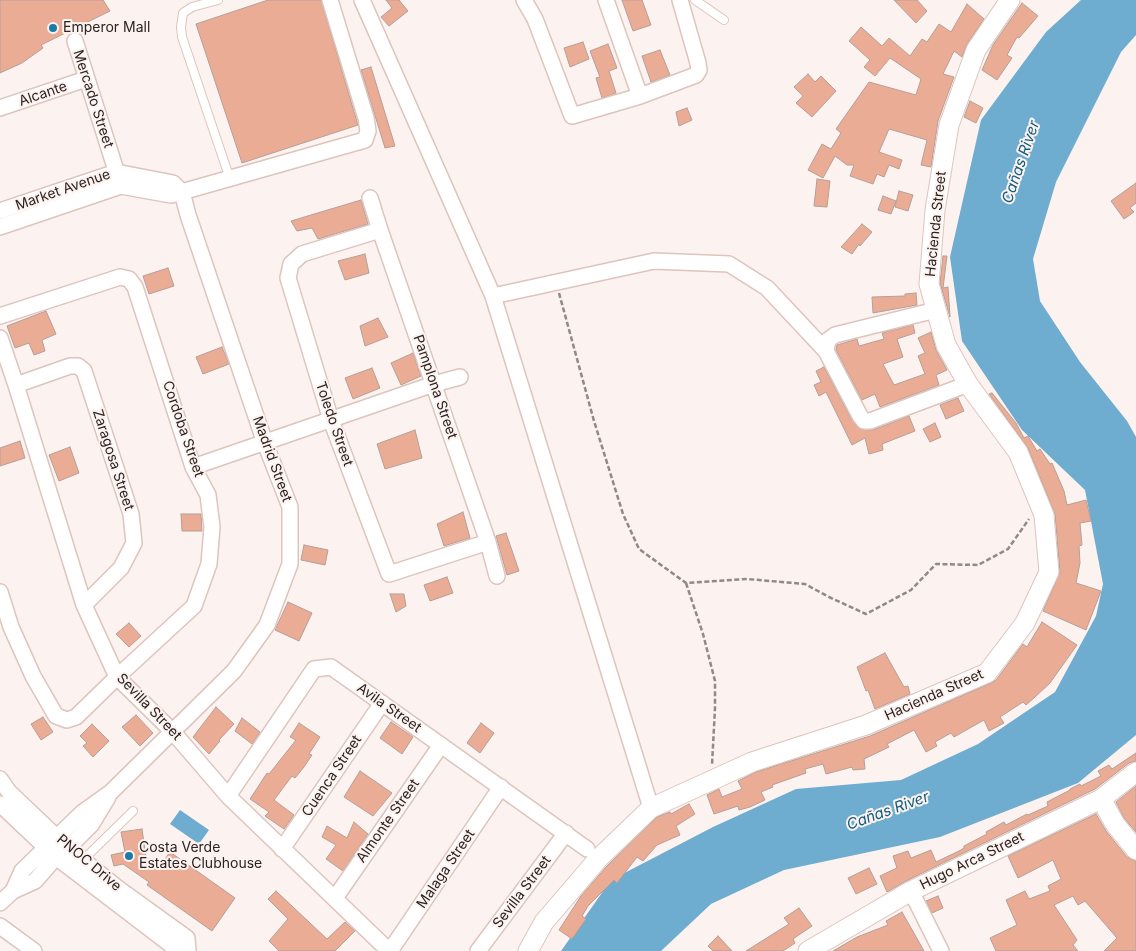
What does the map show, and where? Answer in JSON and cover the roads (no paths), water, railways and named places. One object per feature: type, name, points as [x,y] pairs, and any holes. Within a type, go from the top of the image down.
[{"type":"street","name":"Market Avenue","points":[[0,211],[118,179],[171,195],[365,140],[368,131],[366,118],[330,0]]},
{"type":"street","points":[[362,0],[492,296],[651,808]]},
{"type":"street","points":[[524,0],[534,19],[572,116],[640,96],[696,74],[699,70],[680,0]]},
{"type":"street","points":[[606,0],[640,96]]},
{"type":"street","name":"Hacienda Street","points":[[528,951],[544,922],[598,859],[651,808],[752,762],[866,725],[987,673],[1025,622],[1049,572],[1044,515],[1018,452],[968,384],[946,345],[929,284],[935,210],[950,125],[976,50],[1010,0]]},
{"type":"street","name":"Mercado Street","points":[[75,41],[118,179]]},
{"type":"street","name":"Alcante","points":[[0,108],[86,79]]},
{"type":"street","name":"Market Avenue","points":[[0,227],[118,179]]},
{"type":"street","name":"Madrid Street","points":[[0,903],[13,891],[22,870],[57,847],[82,812],[111,792],[234,671],[267,626],[290,564],[290,506],[265,443],[188,215],[182,192]]},
{"type":"street","name":"Pamplona Street","points":[[370,198],[488,542],[497,576]]},
{"type":"street","name":"Toledo Street","points":[[380,230],[302,254],[291,264],[288,278],[332,420],[388,574],[488,542]]},
{"type":"street","points":[[492,296],[654,261],[729,264],[767,288],[826,351],[864,421],[870,421],[968,384]]},
{"type":"street","name":"Cordoba Street","points":[[0,316],[120,277],[129,279],[135,287],[194,467],[208,495],[212,527],[209,564],[194,606],[76,717],[66,720],[56,716],[33,676],[11,627],[0,592]]},
{"type":"street","points":[[826,351],[828,340],[835,335],[936,310]]},
{"type":"street","name":"Sevilla Street","points":[[0,338],[84,605],[117,677],[173,732],[228,796],[390,951]]},
{"type":"street","name":"Zaragosa Street","points":[[16,385],[70,366],[78,366],[84,371],[131,514],[134,543],[121,568],[84,605]]},
{"type":"street","points":[[194,467],[434,384],[460,377]]},
{"type":"street","name":"Avila Street","points":[[228,796],[314,669],[331,667],[587,849]]},
{"type":"street","name":"Cuenca Street","points":[[282,849],[382,703]]},
{"type":"street","name":"Almonte Street","points":[[335,898],[441,745]]},
{"type":"street","name":"Hugo Arca Street","points":[[808,951],[911,891],[1101,799],[1136,772]]},
{"type":"street","name":"PNOC Drive","points":[[0,779],[57,847],[83,860],[119,889],[183,948]]},
{"type":"street","name":"Malaga Street","points":[[390,951],[501,787]]},
{"type":"street","points":[[1101,799],[1114,824],[1136,850]]},
{"type":"street","name":"PNOC Drive","points":[[0,804],[183,948]]},
{"type":"street","name":"Sevilla Street","points":[[478,951],[566,833]]},
{"type":"street","points":[[911,891],[941,951]]},
{"type":"street","points":[[0,926],[30,950]]},
{"type":"lane","points":[[218,0],[192,7],[184,13],[181,27],[182,37],[230,179]]},
{"type":"lane","points":[[695,0],[724,20]]},
{"type":"lane","points":[[83,860],[133,811]]},
{"type":"water","name":"Cañas River","points":[[1081,0],[1136,0],[1136,35],[1121,52],[1056,182],[1033,259],[1040,301],[1080,362],[1127,421],[1136,437],[1136,735],[1078,783],[940,837],[784,870],[711,904],[661,951],[561,951],[611,880],[713,827],[796,789],[901,780],[978,744],[1055,692],[1096,616],[1103,584],[1085,490],[1022,430],[962,341],[950,257],[981,120],[1046,32]]},
{"type":"water","points":[[180,810],[209,830],[199,844],[170,824]]},
{"type":"place","name":"Emperor Mall","points":[[53,28]]},
{"type":"place","name":"Costa Verde Estates Clubhouse","points":[[129,856]]}]
